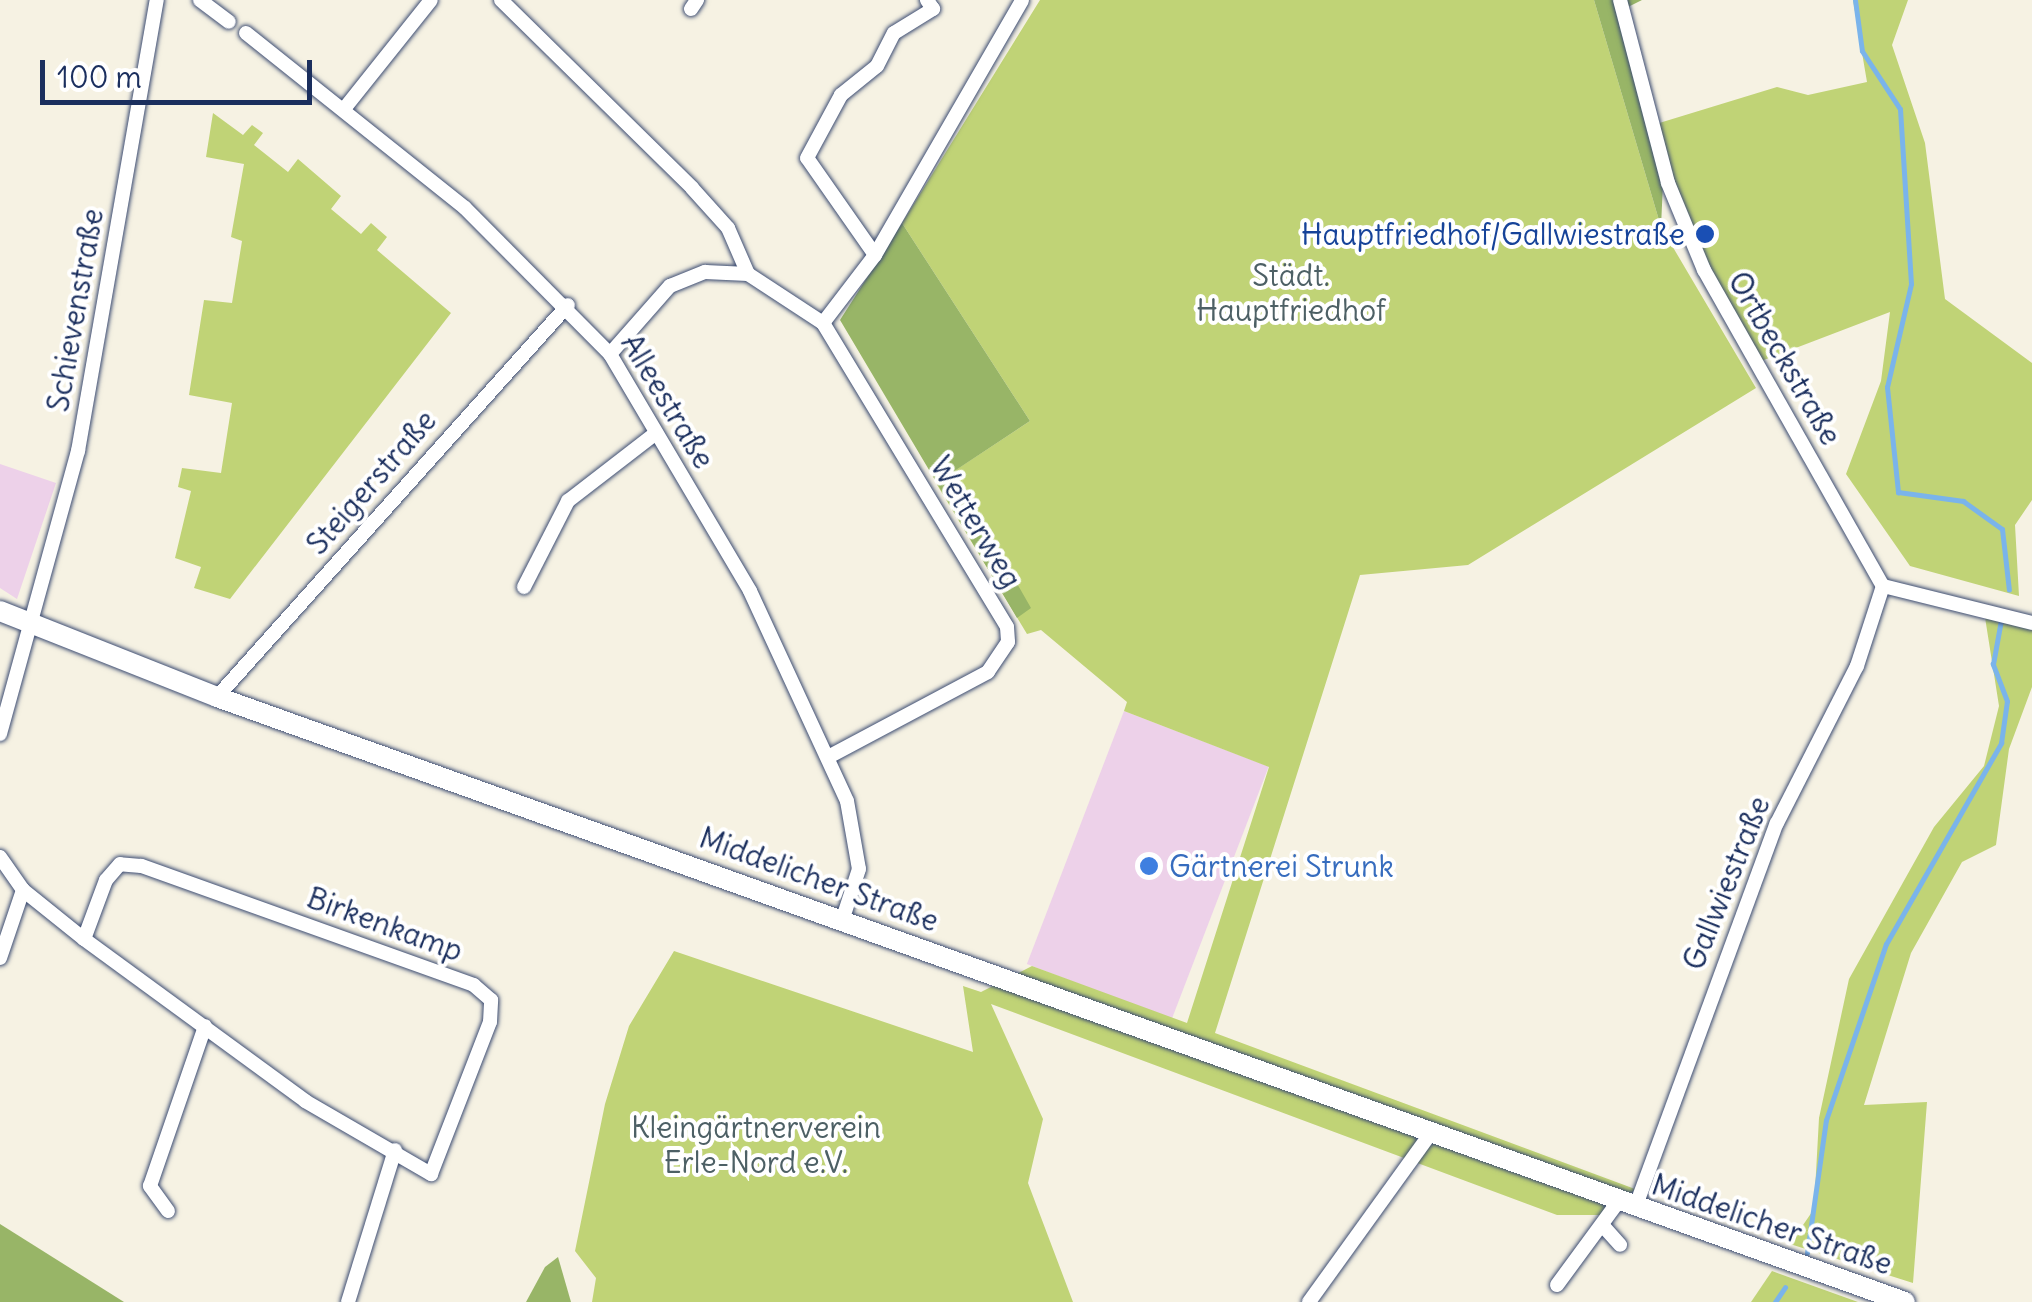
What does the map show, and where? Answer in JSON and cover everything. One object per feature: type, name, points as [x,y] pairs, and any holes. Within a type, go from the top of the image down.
[{"type":"street","name":"Schievenstraße","points":[[30,626],[78,452],[157,0]]},
{"type":"street","points":[[200,0],[229,22]]},
{"type":"street","points":[[501,0],[681,175],[728,228],[748,274],[705,272],[670,286],[610,354]]},
{"type":"street","points":[[875,255],[807,158],[841,96],[877,66],[894,33],[932,9],[927,0]]},
{"type":"street","points":[[823,324],[875,255],[1022,0]]},
{"type":"street","name":"Ortbeckstraße","points":[[1620,0],[1668,182],[1704,270],[1884,586]]},
{"type":"street","points":[[344,109],[426,3]]},
{"type":"street","name":"Alleestraße","points":[[246,33],[344,109],[568,305],[610,354],[750,590],[828,757],[858,837],[843,918]]},
{"type":"street","name":"Wetterweg","points":[[748,274],[823,324],[1008,642],[988,672],[930,709],[828,757]]},
{"type":"street","name":"Steigerstraße","points":[[217,697],[568,305]]},
{"type":"street","points":[[524,587],[568,501],[656,434]]},
{"type":"street","points":[[1884,586],[2032,623]]},
{"type":"street","name":"Gallwiestraße","points":[[1627,1205],[1762,859],[1857,666],[1884,586]]},
{"type":"street","name":"Middelicher Straße","points":[[0,610],[30,626],[217,697],[843,918],[1430,1134],[1906,1302]]},
{"type":"street","points":[[0,734],[30,626]]},
{"type":"street","name":"Birkenkamp","points":[[0,857],[23,890],[84,939],[306,1101],[431,1174],[490,1022],[491,1000],[474,985],[141,866],[120,864],[106,880],[84,939]]},
{"type":"street","points":[[0,958],[23,890]]},
{"type":"street","points":[[168,1211],[150,1186],[205,1026]]},
{"type":"street","points":[[1310,1302],[1430,1134]]},
{"type":"street","points":[[348,1302],[395,1150]]},
{"type":"street","name":"Middelicher Straße","points":[[1557,1285],[1627,1205]]},
{"type":"street","points":[[1604,1227],[1620,1245]]},
{"type":"shaded area","points":[[0,464],[56,483],[17,599],[0,588]]},
{"type":"shaded area","points":[[1124,711],[1269,767],[1172,1020],[1027,964]]},
{"type":"green space","name":"Städt. Hauptfriedhof","points":[[1040,0],[1594,0],[1661,227],[1756,388],[1468,565],[1360,575],[1215,1033],[1635,1189],[1613,1215],[1557,1215],[991,1004],[1043,1119],[1028,1183],[1073,1302],[592,1302],[596,1278],[575,1251],[605,1104],[629,1026],[674,951],[973,1052],[963,986],[981,992],[1032,966],[1187,1023],[1269,767],[1124,711],[1127,702],[1041,630],[1027,634],[936,483],[1030,421],[902,223]]},
{"type":"green space","points":[[1594,0],[1642,0],[1628,7],[1663,183],[1661,227]]},
{"type":"green space","points":[[1853,0],[1908,0],[1892,45],[1925,143],[1945,299],[2032,363],[2032,500],[2015,525],[2019,596],[1910,566],[1846,474],[1881,381],[1890,312],[1756,363],[1704,270],[1656,124],[1777,87],[1808,95],[1867,82]]},
{"type":"green space","points":[[213,113],[243,135],[252,125],[263,133],[254,145],[288,172],[298,159],[341,196],[331,209],[361,234],[371,223],[387,237],[377,250],[451,313],[230,599],[194,588],[201,567],[175,558],[191,491],[178,487],[182,468],[221,473],[232,403],[189,395],[204,300],[232,303],[242,241],[231,237],[244,164],[206,157]]},
{"type":"green space","points":[[902,223],[1030,421],[953,472],[1031,608],[1017,618],[840,320]]},
{"type":"green space","points":[[1984,611],[2032,623],[2032,687],[2009,749],[1996,845],[1962,862],[1911,953],[1864,1105],[1927,1102],[1913,1283],[1790,1244],[1814,1209],[1819,1118],[1849,979],[1934,827],[1984,766],[1999,706]]},
{"type":"green space","points":[[0,1224],[124,1302],[0,1302]]},
{"type":"green space","points":[[558,1257],[571,1302],[526,1302],[545,1267]]},
{"type":"green space","points":[[1772,1271],[1858,1302],[1751,1302]]},
{"type":"waterway","points":[[1855,0],[1862,51],[1900,109],[1911,284],[1887,387],[1898,492],[1963,501],[2002,529],[2009,590]]},
{"type":"waterway","points":[[1807,1253],[1826,1120],[1886,944],[2001,743],[2007,701],[1993,664],[2001,620]]},
{"type":"waterway","points":[[1775,1302],[1785,1287]]},
{"type":"place","name":"Hauptfriedhof/Gallwiestraße","points":[[1705,234]]},
{"type":"place","name":"Gärtnerei Strunk","points":[[1149,866]]},
{"type":"park label","name":"Kleingärtnerverein Erle-Nord e.V.","points":[[756,1144]]}]
